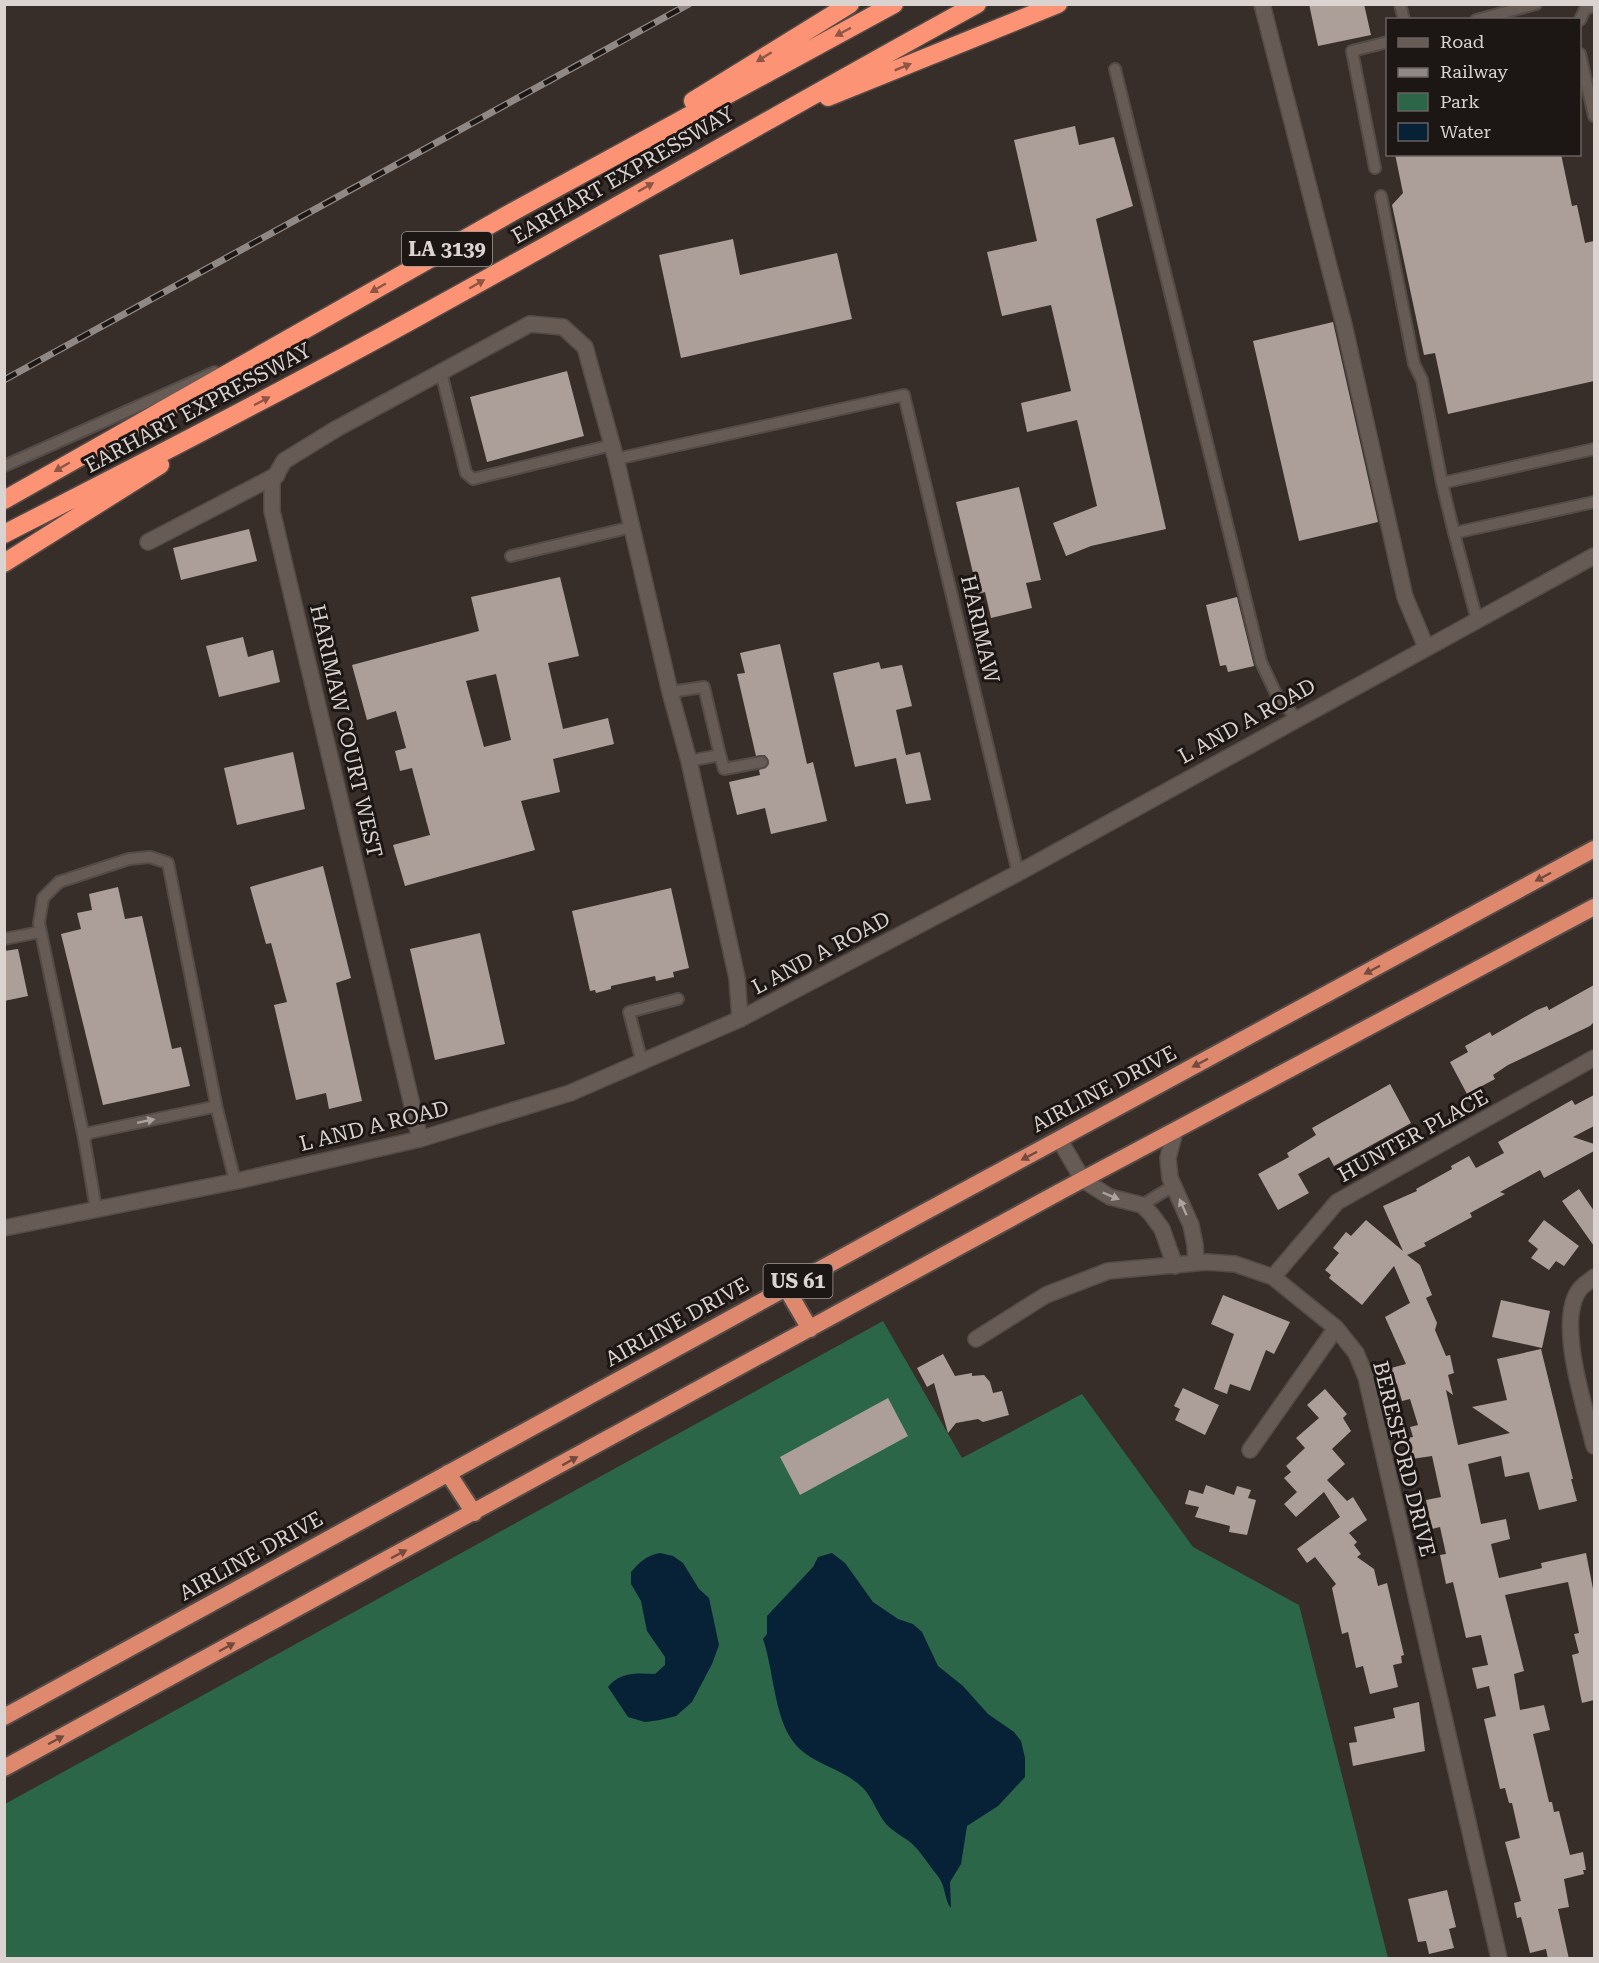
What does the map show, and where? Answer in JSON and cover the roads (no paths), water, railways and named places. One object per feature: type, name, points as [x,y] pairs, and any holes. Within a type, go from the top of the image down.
[{"type":"highway","points":[[516,210],[850,4]]},
{"type":"highway","name":"EARHART EXPRESSWAY","points":[[4,500],[516,210],[894,4]]},
{"type":"highway","name":"EARHART EXPRESSWAY","points":[[4,534],[236,415],[426,312],[977,4]]},
{"type":"highway","points":[[752,128],[1058,4]]},
{"type":"highway","points":[[4,563],[101,504],[236,415]]},
{"type":"highway","name":"AIRLINE DRIVE","points":[[4,1717],[786,1288],[1594,849]]},
{"type":"highway","name":"US 61","points":[[4,1768],[1083,1180],[1594,907]]},
{"type":"highway","points":[[786,1288],[810,1329]]},
{"type":"highway","points":[[448,1473],[474,1513]]},
{"type":"street","points":[[1262,4],[1344,325],[1405,597],[1426,647]]},
{"type":"street","points":[[148,542],[277,475],[284,461],[530,324],[563,327],[585,347],[614,452],[670,692],[689,761],[737,978],[740,1019]]},
{"type":"street","name":"HARIMAW COURT WEST","points":[[277,475],[272,482],[272,511],[420,1139]]},
{"type":"street","name":"L AND A ROAD","points":[[4,1228],[235,1181],[420,1139],[570,1093],[740,1019],[1018,873],[1594,556]]},
{"type":"street","name":"HUNTER PLACE","points":[[1273,1277],[1337,1202],[1594,1058]]},
{"type":"street","points":[[1175,1131],[1168,1158],[1173,1186],[1191,1225],[1196,1245],[1196,1263]]},
{"type":"street","points":[[1059,1139],[1083,1180],[1110,1197],[1142,1205],[1162,1229],[1175,1266]]},
{"type":"street","name":"BERESFORD DRIVE","points":[[976,1339],[1046,1295],[1108,1271],[1196,1263],[1235,1264],[1273,1277],[1336,1328],[1356,1353],[1366,1377],[1498,1959]]},
{"type":"street","points":[[1594,1277],[1579,1290],[1570,1322],[1572,1355],[1594,1446]]},
{"type":"street","points":[[1250,1450],[1336,1328]]},
{"type":"lane","points":[[1484,18],[1536,4]]},
{"type":"lane","points":[[1375,168],[1352,51],[1386,42]]},
{"type":"lane","points":[[1581,58],[1594,116]]},
{"type":"lane","points":[[1115,69],[1261,662],[1276,694],[1296,718]]},
{"type":"lane","points":[[1381,196],[1414,364],[1422,380],[1442,483],[1477,620]]},
{"type":"lane","points":[[4,465],[289,338]]},
{"type":"lane","points":[[441,372],[466,473],[473,479],[614,452]]},
{"type":"lane","name":"HARIMAW","points":[[614,452],[904,395],[1018,873]]},
{"type":"lane","points":[[1442,483],[1594,449]]},
{"type":"lane","points":[[1454,533],[1594,502]]},
{"type":"lane","points":[[511,556],[632,527]]},
{"type":"lane","points":[[670,692],[704,687],[724,770],[762,762]]},
{"type":"lane","points":[[689,761],[720,755]]},
{"type":"lane","points":[[96,1209],[86,1136],[39,923],[43,898],[59,882],[129,859],[150,857],[168,863],[215,1108],[235,1181]]},
{"type":"lane","points":[[4,939],[40,932]]},
{"type":"lane","points":[[642,1062],[629,1012],[678,999]]},
{"type":"lane","points":[[86,1136],[215,1108]]},
{"type":"lane","points":[[1142,1205],[1173,1186]]},
{"type":"water","points":[[660,1553],[673,1556],[683,1563],[699,1589],[709,1598],[719,1645],[712,1664],[692,1702],[676,1716],[645,1722],[628,1717],[608,1687],[623,1676],[655,1674],[665,1665],[665,1657],[647,1631],[641,1601],[631,1584],[631,1572],[634,1568],[647,1557]]},
{"type":"water","points":[[832,1553],[845,1563],[873,1602],[898,1619],[913,1624],[922,1632],[938,1666],[963,1686],[988,1714],[1014,1732],[1021,1741],[1025,1758],[1025,1777],[998,1806],[967,1826],[961,1864],[950,1882],[951,1908],[940,1879],[915,1846],[886,1824],[867,1793],[855,1781],[815,1760],[797,1746],[790,1737],[780,1715],[763,1639],[767,1634],[767,1616],[813,1567],[818,1557]]},
{"type":"railway","points":[[4,380],[689,4]]}]
